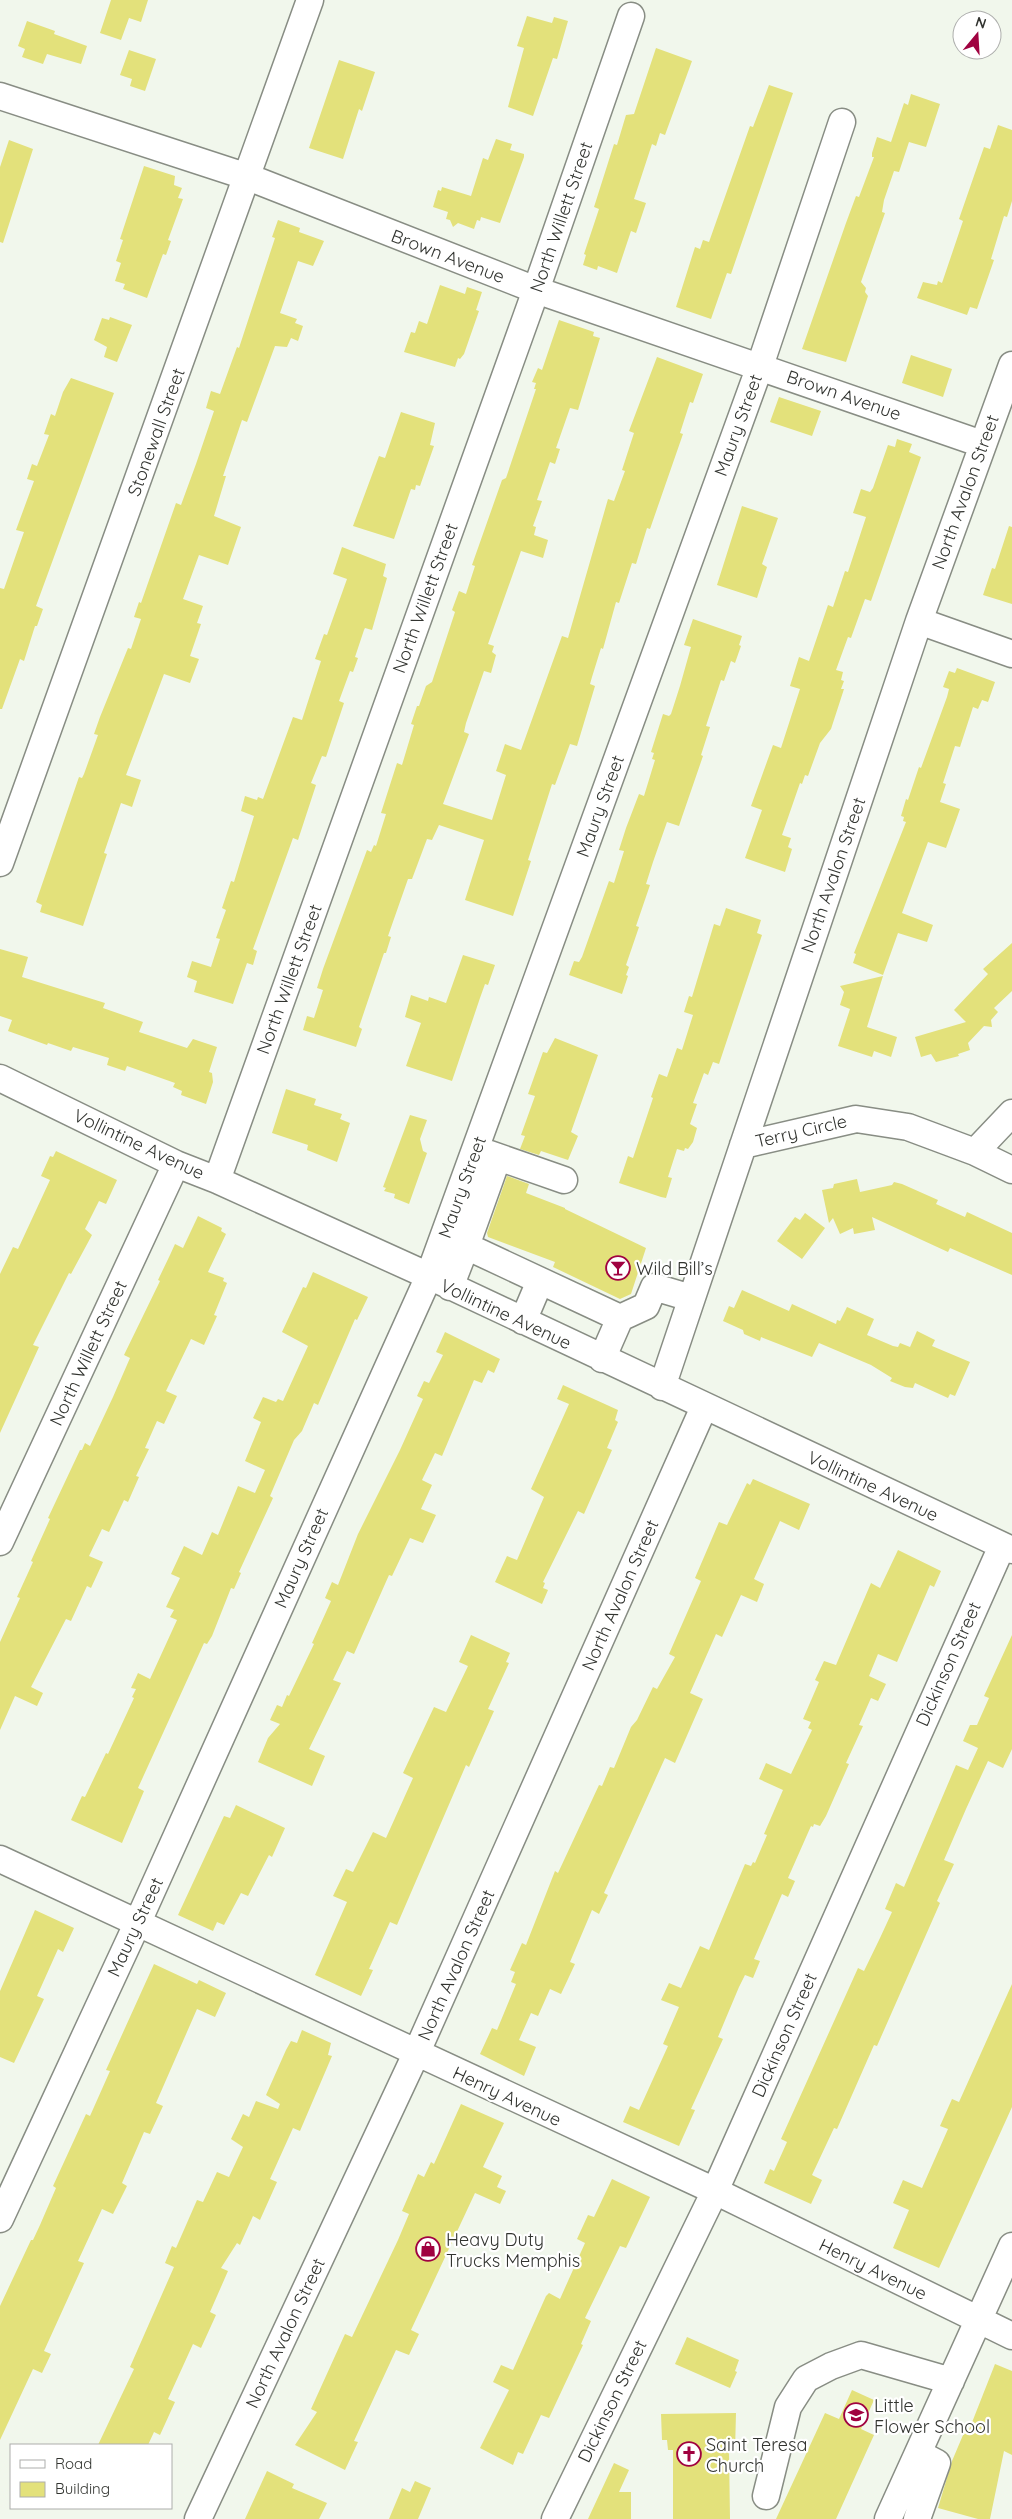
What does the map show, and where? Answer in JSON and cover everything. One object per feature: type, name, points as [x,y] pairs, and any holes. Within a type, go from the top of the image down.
[{"type":"street","name":"Stonewall Street","points":[[0,863],[310,0]]},
{"type":"street","name":"North Willett Street","points":[[217,1180],[536,290],[631,16]]},
{"type":"street","name":"Brown Avenue","points":[[0,96],[248,177],[536,290],[982,444]]},
{"type":"street","name":"Maury Street","points":[[0,2218],[439,1282],[487,1153],[760,366],[842,122]]},
{"type":"street","name":"North Avalon Street","points":[[662,1388],[919,621],[1012,364]]},
{"type":"street","points":[[919,621],[1012,654]]},
{"type":"street","name":"Vollintine Avenue","points":[[0,1078],[176,1164],[217,1180],[439,1282],[1007,1548]]},
{"type":"street","points":[[975,1152],[1012,1113]]},
{"type":"street","name":"Terry Circle","points":[[743,1145],[856,1119],[908,1127],[975,1152],[1012,1170]]},
{"type":"street","points":[[487,1153],[564,1180]]},
{"type":"street","name":"North Willett Street","points":[[0,1542],[176,1164]]},
{"type":"street","points":[[439,1282],[466,1246],[472,1196]]},
{"type":"street","points":[[466,1246],[620,1318]]},
{"type":"street","points":[[523,1322],[540,1281]]},
{"type":"street","points":[[602,1359],[620,1318],[646,1306],[654,1287],[691,1298]]},
{"type":"street","name":"North Avalon Street","points":[[198,2519],[416,2054],[704,1407]]},
{"type":"street","name":"Dickinson Street","points":[[555,2519],[715,2191],[1007,1548]]},
{"type":"street","name":"Henry Avenue","points":[[0,1859],[416,2054],[715,2191],[1012,2336]]},
{"type":"street","points":[[890,2519],[1012,2246]]},
{"type":"street","points":[[766,2496],[788,2407],[806,2379],[830,2366],[861,2355],[951,2381]]},
{"type":"street","points":[[917,2519],[937,2463],[918,2453]]},
{"type":"building","points":[[111,0],[148,0],[141,22],[129,18],[121,40],[100,33]]},
{"type":"building","points":[[527,16],[552,23],[554,17],[568,21],[557,59],[553,58],[533,116],[508,107],[524,48],[517,46]]},
{"type":"building","points":[[27,21],[55,31],[54,34],[87,46],[81,64],[47,54],[43,64],[22,57],[25,49],[18,46]]},
{"type":"building","points":[[656,48],[692,61],[665,135],[660,133],[656,146],[652,144],[634,199],[646,203],[636,233],[631,231],[617,273],[598,266],[597,270],[583,265],[586,255],[584,254],[599,209],[594,207],[614,144],[617,145],[626,115],[634,114]]},
{"type":"building","points":[[129,50],[156,59],[145,91],[130,86],[132,79],[120,75]]},
{"type":"building","points":[[339,60],[375,72],[362,111],[359,109],[343,159],[309,148]]},
{"type":"building","points":[[769,85],[793,93],[731,274],[727,273],[711,319],[676,307],[695,247],[700,249],[703,240],[709,242],[750,126],[753,127]]},
{"type":"building","points":[[911,94],[940,104],[926,147],[909,142],[899,172],[894,171],[884,200],[882,212],[885,213],[861,282],[866,288],[865,292],[868,296],[846,362],[802,349],[856,196],[859,197],[874,157],[872,157],[872,153],[877,137],[891,142],[904,103],[908,105]]},
{"type":"building","points":[[998,125],[1012,130],[1012,201],[1007,217],[1004,216],[991,259],[994,260],[977,309],[970,307],[967,315],[917,298],[923,282],[937,285],[938,281],[942,283],[963,221],[959,219],[984,147],[990,149]]},
{"type":"building","points":[[496,139],[512,144],[510,150],[524,154],[500,223],[481,217],[480,221],[477,220],[474,229],[458,223],[453,227],[450,220],[446,219],[448,212],[433,207],[438,190],[441,191],[442,187],[471,196],[483,158],[488,160]]},
{"type":"building","points":[[9,140],[33,149],[3,243],[0,242],[0,167]]},
{"type":"building","points":[[144,166],[175,176],[174,185],[182,188],[178,198],[183,199],[168,240],[171,241],[166,255],[163,254],[147,298],[123,289],[125,284],[115,281],[121,263],[116,261],[123,240],[120,239]]},
{"type":"building","points":[[278,220],[300,228],[299,232],[324,241],[313,266],[298,261],[280,313],[297,319],[295,323],[303,326],[298,341],[291,338],[287,347],[275,346],[247,422],[242,420],[223,476],[226,476],[214,516],[241,527],[228,565],[199,555],[183,599],[203,606],[197,623],[201,624],[190,656],[199,659],[190,683],[164,674],[126,775],[141,780],[132,807],[121,803],[104,853],[107,854],[83,926],[40,912],[42,905],[36,902],[79,777],[82,778],[84,774],[98,735],[94,734],[100,717],[128,648],[131,649],[141,619],[134,617],[139,602],[141,603],[176,503],[181,505],[196,464],[214,411],[206,408],[211,391],[220,394],[237,347],[239,348],[275,238],[272,237]]},
{"type":"building","points":[[440,285],[465,294],[467,287],[482,292],[476,310],[479,311],[464,354],[460,359],[458,358],[455,367],[404,352],[411,332],[415,333],[419,321],[427,324]]},
{"type":"building","points":[[110,317],[132,325],[117,362],[104,357],[107,347],[94,340],[102,318],[109,320]]},
{"type":"building","points":[[559,320],[594,332],[593,336],[600,338],[578,410],[570,408],[556,448],[560,449],[555,464],[550,462],[537,500],[542,501],[533,526],[536,527],[534,535],[548,540],[543,558],[521,551],[488,644],[494,646],[492,652],[496,655],[491,673],[484,671],[466,723],[464,732],[469,734],[443,804],[492,820],[506,775],[496,771],[505,744],[521,750],[562,636],[568,638],[608,499],[614,501],[625,471],[622,470],[634,433],[629,431],[657,357],[703,374],[693,403],[690,402],[680,433],[683,434],[650,529],[647,528],[636,564],[632,563],[619,603],[616,602],[603,649],[601,648],[590,684],[595,686],[577,746],[570,744],[555,785],[552,784],[528,860],[531,861],[513,916],[465,900],[484,840],[439,825],[432,840],[427,839],[412,879],[408,879],[388,936],[391,937],[386,953],[384,953],[359,1027],[362,1029],[356,1047],[303,1030],[307,1016],[314,1018],[323,990],[317,988],[323,969],[367,850],[371,852],[374,845],[376,846],[386,814],[381,813],[397,763],[402,765],[414,725],[411,724],[417,706],[419,706],[426,686],[432,682],[455,612],[452,610],[459,591],[466,594],[475,566],[472,565],[502,480],[506,478],[536,389],[534,389],[536,383],[532,382],[538,368],[542,370]]},
{"type":"building","points":[[911,355],[952,369],[943,397],[902,383]]},
{"type":"building","points":[[71,378],[114,393],[36,606],[43,609],[37,626],[35,626],[24,661],[20,659],[2,709],[0,709],[0,588],[4,589],[24,532],[16,530],[34,481],[27,479],[32,464],[37,466],[49,435],[44,434],[51,414],[55,416],[63,392]]},
{"type":"building","points":[[779,397],[821,411],[812,436],[770,422]]},
{"type":"building","points":[[401,412],[435,423],[430,445],[434,446],[420,486],[416,485],[415,490],[411,489],[394,539],[353,526],[379,456],[385,458]]},
{"type":"building","points":[[897,439],[912,444],[909,452],[921,457],[871,601],[865,599],[851,638],[848,637],[836,670],[843,672],[841,680],[844,681],[841,689],[844,689],[831,729],[820,743],[808,776],[805,775],[802,784],[800,783],[782,835],[791,838],[788,847],[792,849],[785,872],[745,858],[762,810],[751,806],[773,745],[781,748],[800,689],[790,686],[799,657],[809,661],[828,605],[833,607],[845,571],[848,572],[866,517],[853,513],[861,489],[870,492],[873,488],[888,445],[895,447]]},
{"type":"building","points":[[742,506],[778,518],[762,564],[767,567],[757,598],[717,585]]},
{"type":"building","points":[[1009,526],[1012,527],[1012,604],[983,595],[992,568],[995,569]]},
{"type":"building","points":[[342,547],[386,564],[383,576],[387,578],[372,630],[365,628],[364,630],[355,657],[358,658],[353,672],[350,671],[339,701],[344,703],[326,757],[322,756],[311,783],[316,785],[298,840],[293,838],[253,949],[257,951],[253,965],[247,963],[233,1004],[194,992],[197,981],[187,977],[192,961],[211,967],[220,939],[216,938],[226,910],[222,908],[231,881],[234,882],[254,816],[241,811],[245,796],[257,800],[258,797],[263,799],[293,717],[302,720],[321,661],[315,659],[324,634],[327,635],[347,579],[333,574]]},
{"type":"building","points":[[693,619],[742,636],[739,645],[741,646],[735,663],[731,661],[724,681],[721,680],[706,726],[710,727],[701,755],[703,756],[679,826],[667,822],[653,862],[646,884],[650,885],[636,926],[639,927],[626,965],[629,967],[626,975],[628,976],[622,994],[569,975],[574,961],[579,962],[582,957],[609,881],[614,883],[624,851],[619,850],[626,828],[639,794],[644,796],[655,760],[652,759],[654,753],[651,752],[663,714],[669,716],[671,714],[680,686],[691,647],[684,645]]},
{"type":"building","points":[[957,668],[995,682],[988,702],[982,700],[978,709],[973,707],[960,747],[955,746],[943,783],[946,784],[940,802],[960,809],[946,848],[928,842],[902,913],[933,925],[927,942],[898,933],[883,975],[853,963],[856,954],[854,953],[906,822],[903,821],[904,817],[901,816],[906,799],[908,800],[919,767],[921,768],[947,697],[949,689],[943,687],[949,671],[955,673]]},
{"type":"building","points":[[726,908],[761,920],[757,933],[762,935],[719,1064],[713,1062],[708,1075],[704,1073],[693,1103],[697,1104],[690,1124],[697,1128],[693,1142],[684,1151],[677,1149],[668,1177],[672,1178],[666,1198],[661,1197],[619,1183],[628,1156],[633,1158],[659,1074],[667,1077],[677,1048],[682,1050],[693,1015],[684,1012],[689,996],[692,997],[714,924],[720,926]]},
{"type":"building","points":[[1012,943],[1012,991],[994,1008],[998,1012],[991,1020],[992,1027],[984,1026],[968,1043],[970,1050],[958,1054],[959,1056],[936,1062],[931,1054],[921,1057],[915,1037],[966,1022],[954,1010],[988,974],[983,969]]},
{"type":"building","points":[[0,949],[28,957],[22,977],[105,1003],[103,1008],[143,1022],[139,1032],[187,1048],[193,1039],[217,1047],[209,1072],[212,1073],[213,1082],[206,1104],[181,1095],[182,1091],[173,1087],[175,1083],[127,1066],[125,1071],[107,1065],[109,1058],[73,1047],[71,1051],[48,1043],[47,1045],[8,1031],[12,1020],[0,1016]]},
{"type":"building","points":[[463,955],[495,965],[488,985],[485,984],[452,1081],[406,1066],[421,1023],[405,1017],[411,995],[428,1001],[429,997],[446,1003]]},
{"type":"building","points":[[883,976],[867,1027],[897,1037],[891,1057],[874,1051],[872,1057],[838,1046],[850,1009],[840,1005],[844,992],[840,986]]},
{"type":"building","points":[[555,1038],[598,1055],[571,1132],[578,1136],[568,1160],[541,1151],[539,1155],[520,1149],[525,1136],[521,1135],[535,1096],[528,1094],[543,1052],[547,1053]]},
{"type":"building","points":[[286,1089],[316,1099],[314,1105],[342,1114],[340,1119],[350,1123],[337,1162],[307,1150],[308,1145],[272,1133]]},
{"type":"building","points":[[410,1115],[427,1120],[420,1139],[423,1151],[427,1153],[409,1204],[394,1198],[395,1194],[384,1191],[386,1188],[383,1187]]},
{"type":"building","points":[[56,1151],[117,1180],[106,1204],[99,1201],[85,1229],[92,1235],[71,1274],[69,1273],[33,1345],[39,1347],[0,1433],[0,1274],[13,1247],[18,1249],[50,1180],[41,1176],[50,1156],[53,1157]]},
{"type":"building","points":[[507,1176],[529,1184],[526,1193],[565,1208],[646,1248],[631,1294],[620,1299],[553,1267],[555,1262],[488,1237],[487,1233]]},
{"type":"building","points":[[857,1179],[860,1192],[892,1185],[894,1182],[902,1184],[938,1200],[936,1204],[965,1217],[967,1212],[1012,1233],[1012,1275],[950,1248],[948,1252],[872,1217],[875,1230],[854,1234],[853,1228],[840,1234],[833,1218],[829,1223],[822,1190],[833,1188],[834,1184]]},
{"type":"building","points":[[805,1213],[825,1228],[802,1259],[777,1241],[795,1217],[800,1220]]},
{"type":"building","points":[[198,1216],[222,1228],[221,1231],[226,1234],[208,1272],[224,1278],[223,1281],[227,1283],[214,1315],[217,1316],[204,1345],[191,1339],[166,1391],[177,1396],[164,1424],[157,1421],[145,1448],[149,1449],[136,1476],[139,1477],[128,1502],[124,1500],[109,1532],[102,1529],[89,1556],[103,1562],[91,1588],[87,1586],[71,1621],[66,1619],[31,1687],[43,1693],[37,1706],[15,1696],[0,1730],[0,1642],[20,1598],[17,1597],[50,1519],[48,1518],[80,1450],[82,1450],[85,1443],[90,1446],[113,1397],[130,1358],[124,1355],[160,1281],[158,1280],[175,1244],[183,1248]]},
{"type":"building","points":[[313,1272],[368,1297],[357,1320],[355,1319],[318,1405],[314,1403],[302,1431],[294,1440],[270,1496],[273,1498],[239,1572],[241,1573],[234,1589],[231,1588],[212,1636],[207,1644],[204,1643],[138,1788],[144,1791],[122,1843],[71,1820],[82,1796],[85,1797],[106,1753],[108,1754],[134,1698],[132,1697],[136,1689],[131,1688],[138,1673],[150,1679],[177,1620],[170,1617],[174,1610],[166,1607],[180,1578],[171,1574],[184,1546],[202,1555],[212,1532],[218,1535],[238,1486],[255,1493],[265,1470],[245,1461],[261,1422],[253,1418],[263,1397],[276,1402],[278,1399],[283,1401],[308,1346],[282,1332],[303,1287],[306,1288]]},
{"type":"building","points":[[742,1290],[789,1311],[792,1304],[836,1324],[837,1320],[840,1321],[847,1307],[874,1319],[867,1335],[893,1346],[898,1347],[900,1343],[910,1347],[917,1331],[935,1340],[932,1346],[970,1362],[955,1396],[950,1394],[948,1398],[915,1383],[913,1388],[905,1387],[890,1381],[892,1378],[871,1365],[819,1343],[812,1357],[761,1337],[760,1341],[744,1334],[743,1330],[723,1321],[729,1306],[734,1308]]},
{"type":"building","points":[[445,1332],[500,1359],[494,1373],[488,1370],[482,1383],[474,1380],[442,1456],[435,1453],[422,1480],[432,1485],[421,1509],[436,1515],[423,1543],[410,1538],[392,1576],[389,1575],[354,1654],[347,1651],[333,1680],[341,1683],[309,1749],[325,1756],[312,1786],[258,1762],[268,1738],[280,1724],[270,1720],[277,1705],[282,1707],[287,1695],[289,1696],[314,1644],[312,1643],[331,1601],[325,1598],[332,1582],[338,1585],[358,1534],[423,1399],[417,1396],[424,1381],[429,1383],[443,1355],[436,1352]]},
{"type":"building","points":[[563,1385],[618,1410],[615,1420],[618,1422],[607,1448],[612,1450],[584,1514],[578,1511],[543,1582],[545,1583],[543,1588],[548,1590],[542,1604],[495,1582],[507,1556],[517,1560],[544,1497],[531,1489],[569,1404],[557,1399]]},
{"type":"building","points":[[753,1479],[810,1504],[799,1530],[780,1521],[754,1579],[764,1584],[757,1602],[741,1595],[722,1637],[716,1634],[690,1693],[703,1699],[675,1763],[665,1758],[604,1893],[608,1895],[599,1914],[592,1910],[570,1962],[575,1964],[561,1994],[550,1989],[538,2016],[531,2013],[519,2040],[536,2047],[524,2076],[480,2054],[492,2028],[497,2030],[516,1984],[511,1982],[515,1972],[510,1970],[522,1943],[526,1945],[555,1871],[558,1873],[599,1785],[602,1786],[610,1767],[614,1768],[631,1727],[637,1720],[653,1687],[657,1689],[675,1657],[669,1654],[701,1581],[695,1578],[719,1522],[727,1525],[747,1483],[750,1485]]},
{"type":"building","points":[[898,1550],[941,1571],[934,1587],[930,1585],[897,1662],[878,1654],[869,1676],[886,1684],[878,1701],[871,1698],[859,1725],[863,1726],[846,1763],[849,1764],[826,1816],[820,1826],[814,1824],[813,1827],[811,1826],[788,1878],[795,1881],[788,1897],[782,1894],[754,1959],[760,1961],[753,1978],[745,1975],[739,1987],[718,2037],[723,2039],[691,2109],[695,2110],[679,2146],[623,2122],[630,2106],[639,2110],[668,2046],[663,2044],[679,2007],[661,2000],[669,1983],[681,1988],[700,1946],[709,1950],[745,1864],[751,1866],[753,1862],[755,1863],[767,1835],[764,1834],[783,1790],[759,1779],[766,1763],[791,1774],[812,1730],[808,1728],[811,1722],[803,1719],[819,1682],[815,1680],[824,1661],[836,1665],[871,1583],[880,1588]]},
{"type":"building","points":[[471,1635],[510,1653],[506,1662],[509,1663],[488,1709],[494,1711],[469,1767],[466,1765],[397,1925],[390,1922],[369,1969],[373,1970],[361,1996],[315,1975],[347,1902],[333,1896],[346,1869],[353,1872],[373,1832],[386,1838],[413,1778],[403,1773],[434,1707],[446,1712],[468,1666],[459,1662]]},
{"type":"building","points":[[1012,1635],[1012,1749],[1003,1768],[988,1761],[966,1809],[944,1860],[954,1864],[937,1901],[940,1903],[877,2046],[874,2045],[837,2129],[834,2128],[812,2175],[822,2180],[811,2204],[764,2183],[770,2169],[774,2171],[787,2142],[781,2139],[858,1968],[864,1971],[892,1912],[885,1909],[896,1883],[904,1887],[956,1765],[968,1770],[978,1748],[963,1741],[970,1725],[977,1725],[989,1698],[984,1696]]},
{"type":"building","points":[[236,1805],[285,1828],[272,1857],[269,1855],[248,1896],[241,1893],[224,1925],[217,1922],[213,1931],[178,1915],[224,1816],[230,1818]]},
{"type":"building","points":[[35,1910],[74,1928],[63,1952],[58,1949],[37,1996],[44,1999],[14,2063],[0,2057],[0,1991]]},
{"type":"building","points":[[154,1964],[197,1984],[199,1980],[226,1993],[215,2017],[197,2009],[156,2103],[163,2106],[150,2134],[144,2132],[122,2183],[127,2186],[113,2214],[102,2209],[78,2261],[84,2263],[44,2351],[51,2354],[42,2373],[33,2369],[0,2440],[0,2306],[40,2225],[56,2188],[53,2186],[86,2114],[90,2116],[110,2071],[106,2070]]},
{"type":"building","points":[[1012,1984],[1012,2107],[939,2268],[893,2248],[909,2210],[893,2203],[903,2180],[922,2188],[948,2129],[940,2126],[952,2099],[959,2102]]},
{"type":"building","points":[[302,2030],[331,2043],[328,2055],[332,2056],[300,2131],[293,2128],[270,2179],[277,2182],[260,2220],[253,2216],[240,2245],[237,2243],[221,2268],[228,2271],[210,2312],[216,2315],[201,2348],[193,2344],[168,2399],[175,2402],[160,2435],[154,2432],[148,2444],[98,2444],[134,2369],[130,2367],[174,2267],[165,2263],[172,2246],[176,2248],[197,2200],[203,2202],[217,2172],[229,2177],[243,2147],[231,2139],[243,2114],[249,2117],[256,2101],[278,2109],[280,2104],[266,2095],[291,2041],[297,2043]]},
{"type":"building","points":[[461,2104],[504,2123],[483,2167],[502,2176],[497,2187],[506,2191],[500,2204],[475,2193],[411,2330],[419,2334],[409,2355],[396,2350],[354,2441],[358,2442],[345,2470],[295,2445],[317,2412],[311,2409],[345,2334],[352,2337],[398,2240],[409,2214],[402,2211],[418,2174],[424,2177],[431,2162],[434,2164]]},
{"type":"building","points":[[612,2179],[650,2197],[626,2248],[620,2246],[585,2318],[591,2321],[581,2344],[583,2345],[549,2418],[541,2415],[523,2454],[518,2452],[513,2465],[480,2448],[509,2390],[493,2382],[501,2365],[513,2370],[546,2296],[549,2293],[560,2299],[585,2243],[577,2239],[588,2215],[594,2217]]},
{"type":"building","points":[[687,2337],[739,2360],[735,2371],[737,2372],[730,2388],[675,2364]]},
{"type":"building","points":[[995,2364],[1012,2371],[1012,2455],[1004,2451],[990,2519],[978,2519],[938,2508],[952,2461],[966,2428],[969,2430]]},
{"type":"building","points":[[852,2390],[874,2400],[861,2429],[874,2435],[836,2519],[776,2519],[825,2413],[839,2419]]},
{"type":"building","points":[[736,2413],[735,2451],[729,2451],[730,2519],[673,2519],[673,2450],[668,2450],[667,2440],[662,2440],[661,2414]]},
{"type":"building","points":[[614,2463],[629,2470],[619,2492],[631,2492],[631,2519],[588,2519]]},
{"type":"building","points":[[267,2471],[294,2484],[292,2488],[327,2503],[319,2519],[245,2519]]},
{"type":"building","points":[[415,2481],[431,2488],[418,2519],[389,2519],[402,2488],[410,2492]]},
{"type":"place","name":"Wild Bill’s","points":[[618,1268]]},
{"type":"place","name":"Heavy Duty Trucks Memphis","points":[[428,2249]]},
{"type":"place","name":"Little Flower School","points":[[856,2415]]},
{"type":"place","name":"Saint Teresa Church","points":[[689,2454]]}]
